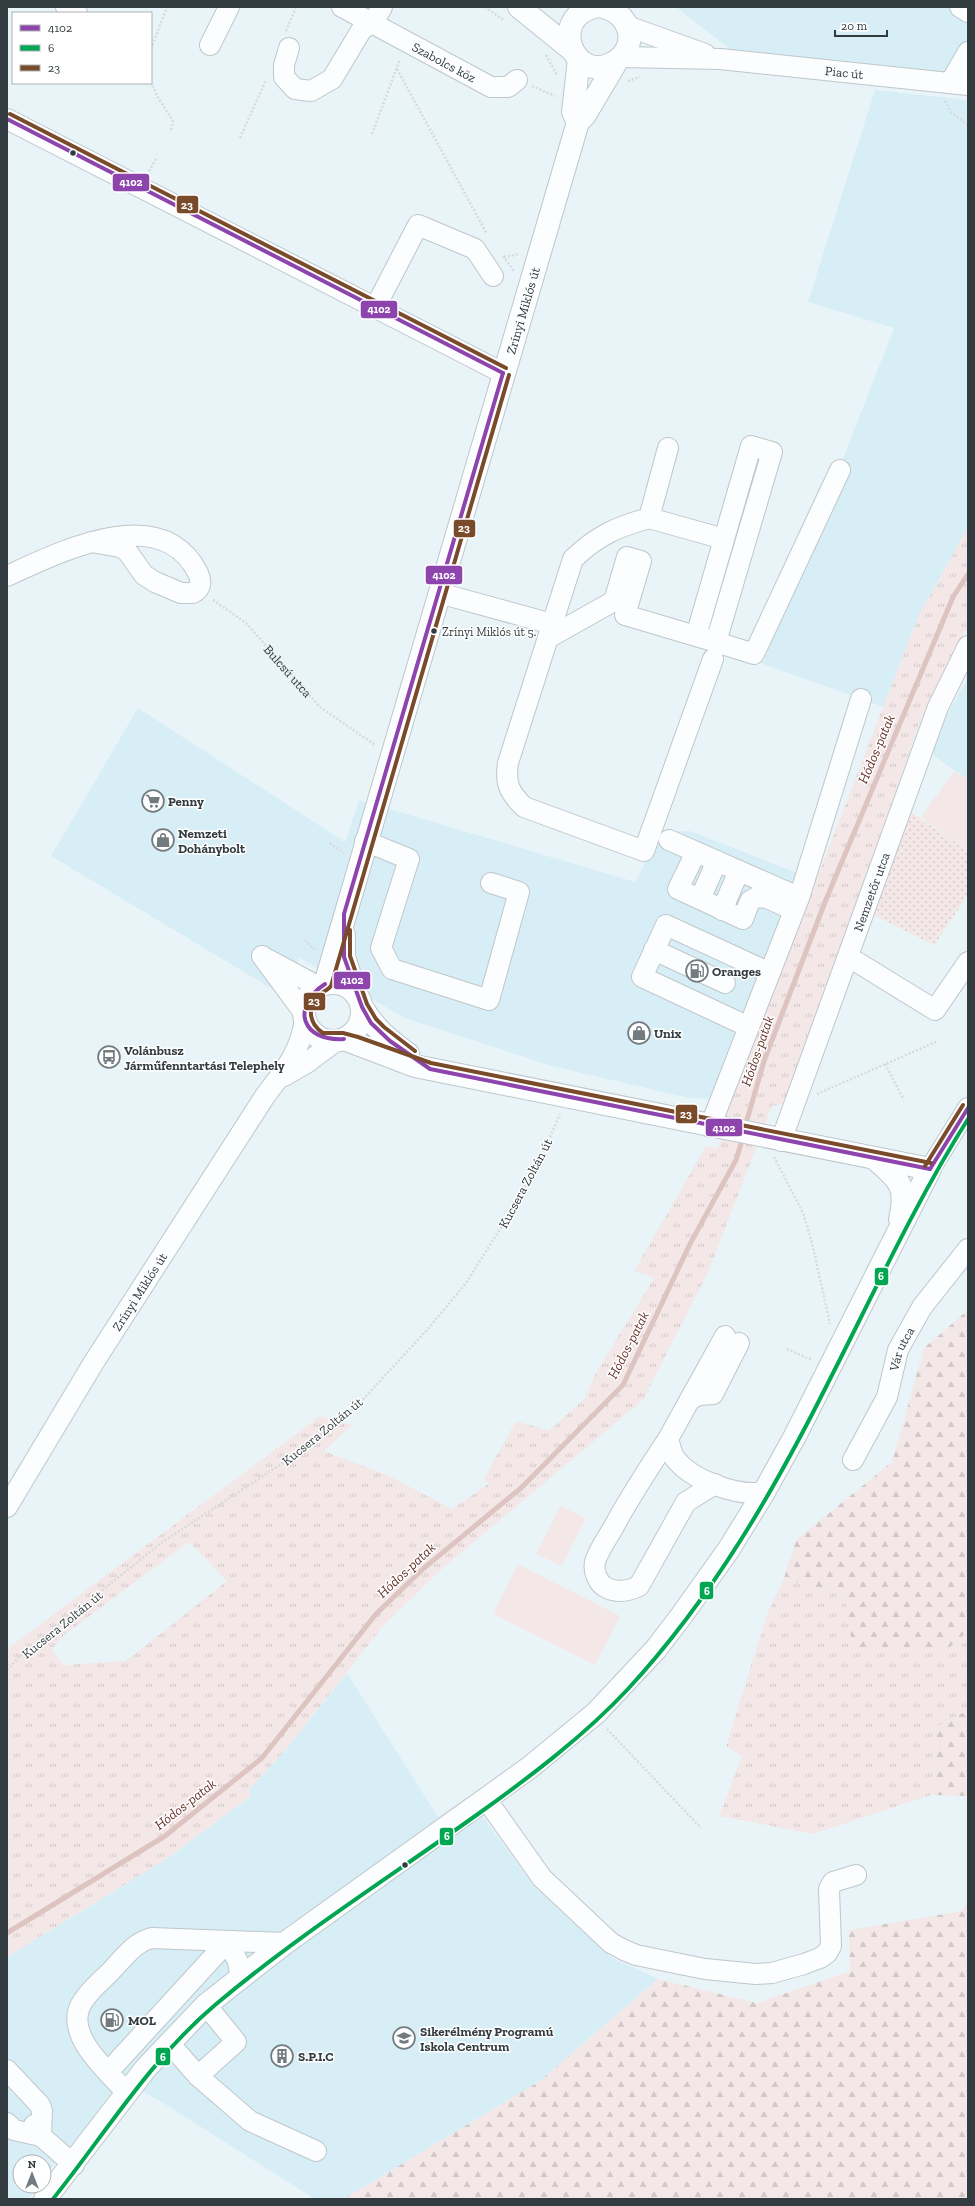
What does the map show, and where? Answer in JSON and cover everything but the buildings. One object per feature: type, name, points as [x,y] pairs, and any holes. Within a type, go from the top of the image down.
[{"type":"main road","points":[[519,7],[587,65],[598,67],[608,66],[619,59]]},
{"type":"main road","points":[[604,7],[628,18]]},
{"type":"main road","name":"Zrínyi Miklós út","points":[[578,122],[573,112],[575,54],[569,36],[572,22],[581,9]]},
{"type":"main road","name":"Zrínyi Miklós út","points":[[322,986],[578,122],[585,115],[629,42],[628,18]]},
{"type":"main road","name":"Zrínyi Miklós út","points":[[344,914],[344,957],[359,1001],[371,1023],[385,1037],[430,1069]]},
{"type":"main road","points":[[45,2199],[74,2165],[127,2093],[169,2044],[206,2005],[285,1943],[529,1768],[596,1713],[656,1649],[682,1615],[748,1519],[764,1492],[795,1436],[930,1170],[874,1159],[773,1143],[715,1127],[415,1066],[340,1040],[326,1040],[317,1036],[310,1029],[305,1016],[308,998],[322,986],[342,984],[359,1001],[358,1026],[352,1034],[340,1040]]},
{"type":"main road","points":[[874,1159],[896,1177],[903,1190],[903,1206],[897,1233]]},
{"type":"street","points":[[66,7],[75,12]]},
{"type":"street","points":[[210,45],[229,7]]},
{"type":"street","name":"Szabolcs köz","points":[[342,7],[377,15],[407,41],[491,87],[508,87],[517,80]]},
{"type":"street","points":[[960,7],[968,12]]},
{"type":"street","points":[[290,48],[284,65],[284,77],[295,89],[311,91],[332,79],[362,29],[377,15]]},
{"type":"street","name":"Piac út","points":[[628,18],[720,60]]},
{"type":"street","points":[[959,84],[968,52]]},
{"type":"street","name":"Piac út","points":[[619,59],[720,60],[959,84]]},
{"type":"street","points":[[7,119],[376,306],[503,373]]},
{"type":"street","points":[[376,306],[418,225],[475,249],[493,276]]},
{"type":"street","points":[[696,636],[752,446],[772,452],[715,651],[644,851],[524,807],[511,794],[506,778],[508,763],[574,560],[588,545],[606,533],[649,518],[724,539]]},
{"type":"street","points":[[649,518],[668,448]]},
{"type":"street","points":[[439,593],[548,638],[614,612],[696,636],[715,651],[754,654],[840,470]]},
{"type":"street","points":[[7,576],[62,551],[91,542],[113,536],[161,539],[180,549],[194,566],[200,577],[198,590],[192,593],[171,590],[144,574],[126,551],[120,547],[91,542]]},
{"type":"street","points":[[548,638],[614,601],[627,557],[641,561],[625,615]]},
{"type":"street","name":"Nemzetőr utca","points":[[773,1143],[938,706],[968,646]]},
{"type":"street","points":[[715,1127],[749,1027],[797,904],[861,699]]},
{"type":"street","points":[[669,840],[717,862],[797,904]]},
{"type":"street","points":[[365,841],[409,858],[381,948],[392,968],[489,1000],[520,892],[491,883]]},
{"type":"street","points":[[705,902],[717,862]]},
{"type":"street","points":[[705,902],[717,862]]},
{"type":"street","points":[[705,902],[743,919],[750,901],[757,897],[797,904]]},
{"type":"street","points":[[749,1027],[642,977],[666,925],[770,973]]},
{"type":"street","points":[[654,950],[725,983]]},
{"type":"street","points":[[305,1016],[262,956],[322,986]]},
{"type":"street","points":[[713,1010],[736,958]]},
{"type":"street","points":[[857,962],[935,1010],[968,962]]},
{"type":"street","name":"Zrínyi Miklós út","points":[[7,1507],[94,1362],[277,1080],[296,1054],[301,1042],[305,1016]]},
{"type":"street","name":"Zrínyi Miklós út","points":[[277,1080],[308,1062],[340,1040]]},
{"type":"street","points":[[930,1170],[968,1108]]},
{"type":"street","name":"Vár utca","points":[[853,1460],[888,1397],[898,1350],[922,1307],[968,1249]]},
{"type":"street","points":[[668,1439],[672,1454],[685,1467],[689,1492],[686,1502],[639,1586],[631,1590],[618,1591],[606,1588],[596,1577],[595,1564],[599,1552],[631,1494],[668,1439],[690,1399],[732,1340]]},
{"type":"street","points":[[650,1466],[670,1463],[685,1467],[721,1487],[746,1509],[748,1519]]},
{"type":"street","points":[[686,1502],[721,1487],[753,1494],[764,1492]]},
{"type":"street","points":[[486,1799],[542,1878],[611,1943],[636,1955],[705,1969],[756,1974],[789,1969],[820,1958],[827,1953],[831,1946],[829,1889],[833,1882],[856,1875]]},
{"type":"street","points":[[127,2093],[83,2041],[77,2029],[76,2020],[83,2001],[137,1944],[152,1938],[285,1943]]},
{"type":"street","points":[[228,1941],[238,1962],[241,1977]]},
{"type":"street","points":[[108,2072],[228,1941]]},
{"type":"street","points":[[198,2076],[236,2042],[206,2005]]},
{"type":"street","points":[[169,2044],[198,2076],[250,2121],[316,2151]]},
{"type":"street","points":[[7,2070],[40,2105],[37,2130]]},
{"type":"street","points":[[7,2123],[14,2130],[37,2130],[74,2165]]},
{"type":"path","points":[[152,46],[167,7]]},
{"type":"path","points":[[372,134],[407,41]]},
{"type":"path","points":[[397,69],[488,236]]},
{"type":"path","points":[[517,80],[562,99]]},
{"type":"path","points":[[152,84],[156,96],[173,121],[171,130]]},
{"type":"path","points":[[959,84],[944,98],[947,107],[968,125]]},
{"type":"path","points":[[240,138],[259,98]]},
{"type":"path","points":[[148,174],[157,157]]},
{"type":"path","points":[[501,253],[516,274]]},
{"type":"path","name":"Bulcsú utca","points":[[198,590],[246,624],[320,707],[380,749]]},
{"type":"path","points":[[330,844],[346,854]]},
{"type":"path","points":[[304,940],[321,956]]},
{"type":"path","points":[[810,1097],[938,1041]]},
{"type":"path","points":[[885,1064],[904,1100]]},
{"type":"path","name":"Kucsera Zoltán út","points":[[7,1670],[18,1658],[161,1543],[295,1455],[356,1407],[427,1330],[466,1283],[507,1218],[540,1160],[567,1097]]},
{"type":"path","points":[[773,1143],[800,1206],[812,1243],[830,1329]]},
{"type":"path","points":[[787,1349],[813,1361]]},
{"type":"path","points":[[48,1634],[59,1640]]},
{"type":"path","points":[[596,1713],[604,1726],[701,1828]]},
{"type":"shaded area","points":[[676,7],[968,7],[968,91],[754,68]]},
{"type":"shaded area","points":[[875,90],[968,100],[968,527],[918,617],[884,707],[763,664],[894,328],[808,302]]},
{"type":"shaded area","points":[[968,678],[968,780],[932,754],[945,718]]},
{"type":"shaded area","points":[[138,708],[345,842],[359,800],[635,882],[662,831],[690,831],[815,880],[726,1099],[689,1098],[552,1066],[405,1018],[300,958],[279,993],[51,856]]},
{"type":"shaded area","points":[[347,1673],[438,1817],[468,1797],[534,1886],[612,1958],[658,1979],[540,2081],[344,2199],[315,2199],[160,2101],[129,2084],[52,2167],[52,2154],[12,2154],[12,2194],[32,2194],[27,2199],[7,2199],[7,1957],[166,1859],[251,1796],[247,1791],[288,1747]]},
{"type":"green space","points":[[968,527],[968,628],[960,639],[922,716],[786,1103],[772,1106],[710,1268],[643,1400],[443,1568],[384,1625],[288,1747],[248,1791],[251,1796],[166,1859],[7,1957],[7,1649],[320,1416],[352,1425],[324,1451],[389,1476],[452,1509],[490,1483],[483,1480],[516,1421],[549,1431],[584,1399],[597,1371],[654,1278],[634,1271],[706,1146],[718,1148],[731,1100],[918,617]],"holes":[[[189,1542],[227,1581],[126,1661],[63,1665],[52,1649],[64,1635]]]},
{"type":"green space","points":[[954,771],[968,780],[968,851],[921,817]]},
{"type":"green space","points":[[911,812],[968,851],[968,895],[934,945],[874,915]]},
{"type":"green space","points":[[968,1310],[968,1631],[950,1647],[852,1649],[846,1597],[784,1578],[796,1540],[892,1462],[924,1348]]},
{"type":"green space","points":[[560,1506],[586,1518],[562,1566],[536,1554]]},
{"type":"green space","points":[[518,1564],[620,1616],[595,1665],[493,1614]]},
{"type":"green space","points":[[784,1578],[846,1597],[950,1647],[968,1631],[968,1710],[938,1726],[931,1795],[813,1834],[719,1816],[742,1756],[726,1746],[768,1612]]},
{"type":"green space","points":[[968,1710],[968,1796],[931,1795],[938,1726]]},
{"type":"green space","points":[[968,1899],[968,2199],[344,2199],[540,2081],[658,1979],[757,2003],[850,1971],[849,1930],[962,1911]]},
{"type":"waterway","name":"Hódos-patak","points":[[745,1127],[764,1061],[825,902],[953,597],[968,574]]},
{"type":"waterway","name":"Hódos-patak","points":[[7,1933],[165,1836],[262,1758],[376,1614],[424,1568],[521,1488],[623,1385],[690,1244],[736,1160],[743,1137]]},
{"type":"transit line","name":"23","points":[[10,114],[506,368]]},
{"type":"transit line","name":"4102","points":[[7,119],[503,373]]},
{"type":"transit line","name":"4102","points":[[503,373],[344,914],[344,957],[362,1007],[371,1023],[390,1041],[430,1069],[930,1169]]},
{"type":"transit line","name":"23","points":[[509,375],[331,986],[314,1001],[311,1011],[312,1021],[323,1033],[343,1033],[358,1037],[431,1063],[931,1163]]},
{"type":"transit line","name":"23","points":[[350,930],[350,956],[367,1004],[376,1019],[384,1027],[415,1051]]},
{"type":"transit line","name":"4102","points":[[325,984],[314,993],[307,1003],[305,1012],[306,1021],[310,1029],[318,1035],[344,1039]]},
{"type":"transit line","name":"23","points":[[925,1166],[963,1105]]},
{"type":"transit line","name":"4102","points":[[930,1169],[968,1108]]},
{"type":"transit line","name":"6","points":[[53,2199],[149,2073],[192,2026],[215,2005],[311,1930],[478,1814],[537,1770],[575,1739],[611,1706],[628,1689],[658,1654],[714,1581],[763,1503],[808,1422],[930,1183],[968,1119]]},
{"type":"place","name":"Zrínyi Miklós út 5.","points":[[434,631]]},
{"type":"place","name":"Penny","points":[[153,801]]},
{"type":"place","name":"Nemzeti Dohánybolt","points":[[163,840]]},
{"type":"place","name":"Oranges","points":[[697,971]]},
{"type":"place","name":"Unix","points":[[639,1033]]},
{"type":"place","name":"Volánbusz Járműfenntartási Telephely","points":[[109,1057]]},
{"type":"place","name":"MOL","points":[[112,2020]]},
{"type":"place","name":"Sikerélmény Programú Iskola Centrum","points":[[404,2038]]},
{"type":"place","name":"S.P.I.C","points":[[282,2056]]}]
